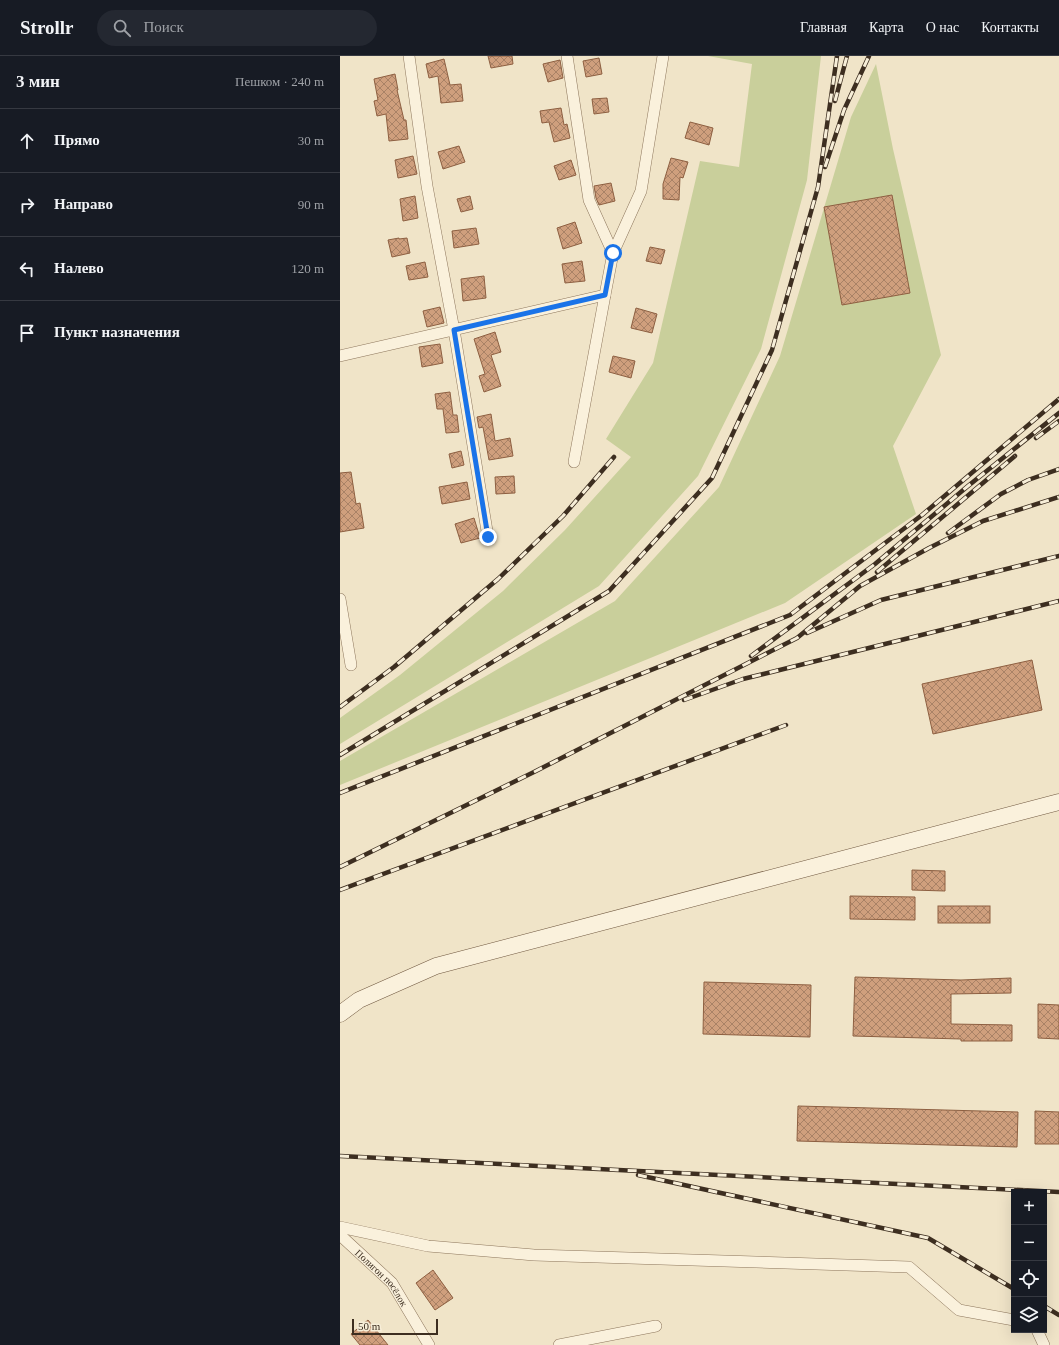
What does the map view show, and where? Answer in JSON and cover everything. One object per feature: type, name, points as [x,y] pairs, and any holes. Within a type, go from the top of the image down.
[{"type":"street","points":[[409,56],[427,186],[454,330],[488,537]]},
{"type":"street","points":[[567,56],[589,200],[613,253]]},
{"type":"street","points":[[574,462],[613,253],[641,190],[664,56]]},
{"type":"street","points":[[340,356],[605,295]]},
{"type":"street","points":[[340,599],[352,665]]},
{"type":"street","points":[[340,1014],[359,1000],[436,966],[1059,802]]},
{"type":"street","points":[[340,1227],[428,1246],[534,1255],[909,1267],[959,1310],[1011,1319]]},
{"type":"street","name":"Полигон посёлок","points":[[340,1235],[392,1283],[429,1345]]},
{"type":"street","points":[[559,1345],[656,1326]]},
{"type":"street","points":[[1038,1333],[1044,1345]]},
{"type":"green space","points":[[708,56],[821,56],[807,180],[761,349],[698,476],[599,586],[340,744],[340,718],[400,675],[503,591],[565,530],[631,457],[606,439],[653,363],[700,161],[739,167],[752,64]]},
{"type":"green space","points":[[876,64],[893,149],[941,355],[893,446],[916,514],[785,603],[340,785],[340,761],[615,601],[719,487],[780,356],[851,117]]},
{"type":"building","points":[[488,56],[512,56],[513,64],[491,68]]},
{"type":"building","points":[[599,58],[602,74],[586,77],[583,61]]},
{"type":"building","points":[[444,59],[450,85],[461,84],[463,101],[441,103],[438,76],[429,78],[426,64]]},
{"type":"building","points":[[560,60],[563,78],[548,82],[543,64]]},
{"type":"building","points":[[395,74],[404,120],[406,120],[408,139],[389,141],[386,114],[377,116],[374,101],[378,100],[374,79]]},
{"type":"building","points":[[607,98],[609,112],[594,114],[592,99]]},
{"type":"building","points":[[561,108],[564,125],[567,124],[570,138],[554,142],[549,122],[542,123],[540,111]]},
{"type":"building","points":[[690,122],[713,128],[709,145],[685,138]]},
{"type":"building","points":[[459,146],[465,162],[443,169],[438,152]]},
{"type":"building","points":[[413,156],[417,174],[398,178],[395,160]]},
{"type":"building","points":[[671,158],[688,162],[683,178],[680,177],[679,200],[663,199],[663,184]]},
{"type":"building","points":[[571,160],[576,175],[559,180],[554,166]]},
{"type":"building","points":[[611,183],[615,201],[599,205],[594,186]]},
{"type":"building","points":[[892,195],[910,293],[842,305],[824,207]]},
{"type":"building","points":[[415,196],[418,218],[403,221],[400,199]]},
{"type":"building","points":[[470,196],[473,209],[461,212],[457,199]]},
{"type":"building","points":[[575,222],[582,243],[563,249],[557,228]]},
{"type":"building","points":[[476,228],[479,244],[454,248],[452,231]]},
{"type":"building","points":[[407,238],[410,253],[392,257],[388,240]]},
{"type":"building","points":[[650,247],[665,250],[661,264],[646,261]]},
{"type":"building","points":[[582,261],[585,281],[565,283],[562,264]]},
{"type":"building","points":[[425,262],[428,277],[409,280],[406,266]]},
{"type":"building","points":[[484,276],[486,298],[463,301],[461,279]]},
{"type":"building","points":[[440,307],[444,323],[427,327],[423,311]]},
{"type":"building","points":[[636,308],[657,314],[652,333],[631,328]]},
{"type":"building","points":[[495,332],[501,352],[491,355],[501,386],[484,392],[479,376],[485,374],[474,339]]},
{"type":"building","points":[[440,344],[443,363],[422,367],[419,347]]},
{"type":"building","points":[[613,356],[635,361],[631,378],[609,372]]},
{"type":"building","points":[[450,392],[453,415],[457,415],[459,432],[446,433],[443,409],[437,409],[435,394]]},
{"type":"building","points":[[491,414],[495,441],[510,438],[513,456],[489,460],[483,427],[479,428],[477,417]]},
{"type":"building","points":[[461,451],[464,465],[452,468],[449,454]]},
{"type":"building","points":[[351,472],[356,504],[360,503],[364,528],[340,532],[340,473]]},
{"type":"building","points":[[514,476],[515,493],[496,494],[495,477]]},
{"type":"building","points":[[467,482],[470,499],[442,504],[439,487]]},
{"type":"building","points":[[474,518],[480,538],[461,543],[455,524]]},
{"type":"building","points":[[1032,660],[1042,710],[933,734],[922,684]]},
{"type":"building","points":[[912,870],[945,871],[945,891],[912,890]]},
{"type":"building","points":[[850,896],[915,897],[915,920],[850,919]]},
{"type":"building","points":[[938,906],[990,906],[990,923],[938,923]]},
{"type":"building","points":[[855,977],[961,980],[1011,978],[1011,993],[951,994],[951,1024],[1012,1025],[1012,1041],[961,1041],[961,1039],[853,1036]]},
{"type":"building","points":[[704,982],[811,985],[810,1037],[703,1034]]},
{"type":"building","points":[[1038,1004],[1059,1005],[1059,1039],[1038,1038]]},
{"type":"building","points":[[798,1106],[1018,1112],[1017,1147],[797,1141]]},
{"type":"building","points":[[1035,1111],[1059,1112],[1059,1144],[1035,1144]]},
{"type":"building","points":[[433,1270],[453,1298],[435,1310],[416,1283]]},
{"type":"building","points":[[368,1320],[388,1345],[360,1345],[351,1334]]},
{"type":"railway","points":[[340,755],[609,591],[712,478],[772,350],[818,187],[837,56]]},
{"type":"railway","points":[[835,101],[847,56]]},
{"type":"railway","points":[[825,167],[844,110],[869,56]]},
{"type":"railway","points":[[340,793],[790,615],[922,515],[1059,399]]},
{"type":"railway","points":[[751,656],[875,564],[968,486],[1059,413]]},
{"type":"railway","points":[[1036,438],[1059,421]]},
{"type":"railway","points":[[877,572],[1015,456]]},
{"type":"railway","points":[[340,707],[394,667],[498,579],[563,516],[614,457]]},
{"type":"railway","points":[[948,533],[1001,494],[1028,480],[1059,469]]},
{"type":"railway","points":[[340,867],[534,772],[797,638],[860,586],[929,548],[983,521],[1059,497]]},
{"type":"railway","points":[[807,633],[881,600],[1059,556]]},
{"type":"railway","points":[[684,700],[743,679],[1059,601]]},
{"type":"railway","points":[[340,890],[786,725]]},
{"type":"railway","points":[[340,1156],[1059,1192]]},
{"type":"railway","points":[[638,1175],[928,1238],[1011,1287]]},
{"type":"railway","points":[[1047,1308],[1059,1315]]},
{"type":"route","points":[[488,537],[454,330],[605,295],[613,253]]}]
